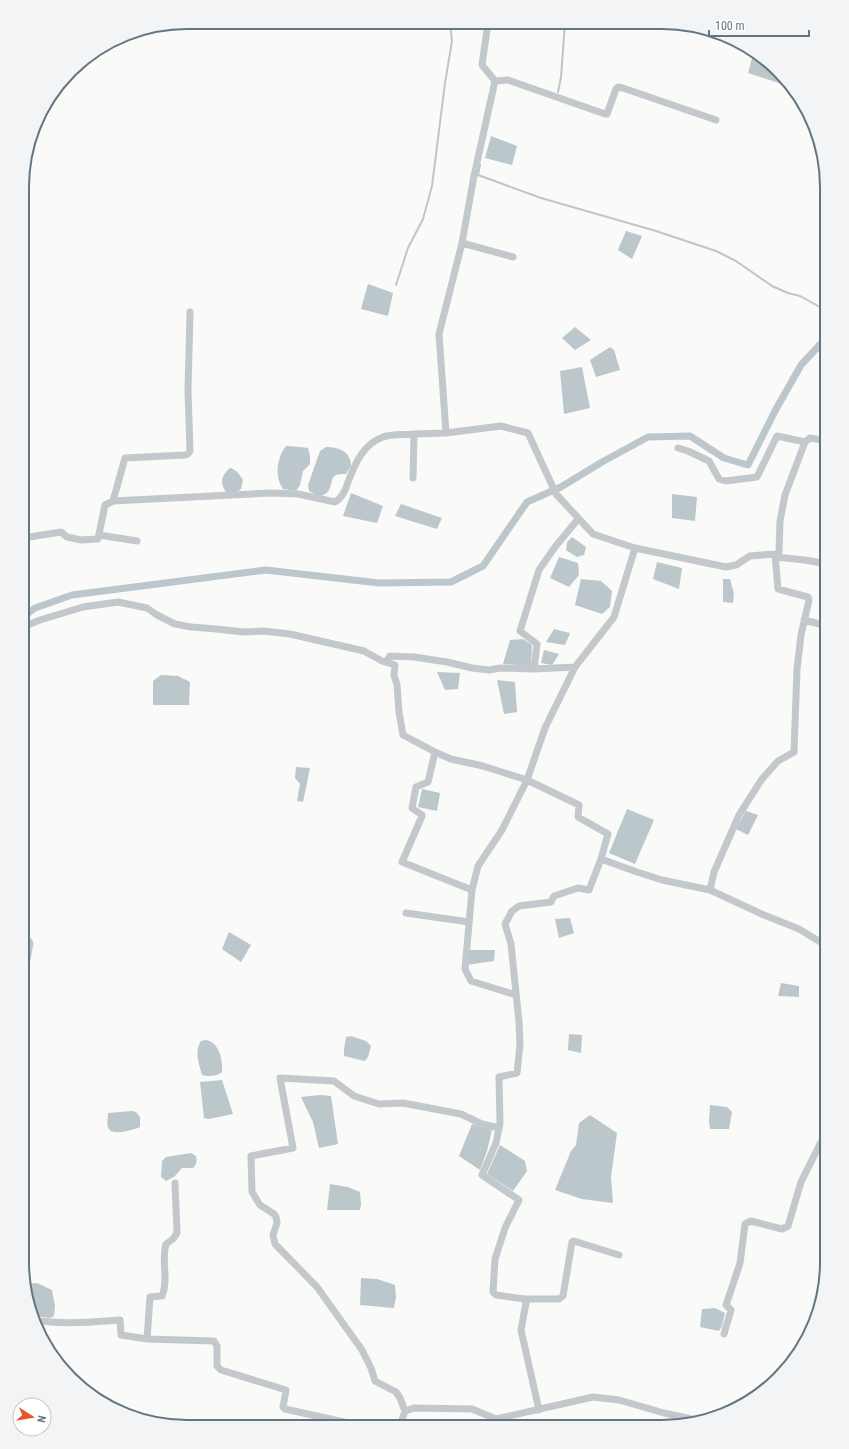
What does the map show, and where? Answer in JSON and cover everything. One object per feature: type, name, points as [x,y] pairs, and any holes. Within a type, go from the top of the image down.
[{"type":"street","points":[[487,29],[482,65],[495,81]]},
{"type":"street","points":[[495,81],[508,80],[605,114],[607,114],[618,87],[716,120]]},
{"type":"street","points":[[446,433],[439,334],[462,243],[478,154],[495,81]]},
{"type":"street","points":[[462,243],[513,258]]},
{"type":"street","points":[[113,501],[125,458],[185,455],[190,451],[188,390],[190,312]]},
{"type":"street","points":[[29,537],[60,532],[67,537],[80,540],[98,539],[105,505],[113,501],[271,493],[298,494],[336,502],[340,500],[354,465],[367,446],[384,436],[446,433],[501,426],[528,433],[556,494],[593,534],[635,548],[726,568],[736,565],[750,556],[775,556],[820,563]]},
{"type":"street","points":[[414,434],[414,478]]},
{"type":"street","points":[[678,448],[709,461],[719,479],[726,481],[757,477],[777,436],[805,442]]},
{"type":"street","points":[[775,556],[780,553],[780,521],[785,495],[806,439],[810,438],[820,440]]},
{"type":"street","points":[[534,669],[537,644],[520,631],[539,570],[578,518]]},
{"type":"street","points":[[99,536],[137,540]]},
{"type":"street","points":[[516,995],[471,981],[465,968],[472,890],[478,866],[502,830],[528,780],[546,728],[576,667],[614,617],[635,548]]},
{"type":"street","points":[[710,890],[714,872],[739,815],[762,779],[778,761],[794,752],[796,669],[801,635],[809,600],[808,597],[778,588],[775,556]]},
{"type":"street","points":[[29,625],[40,620],[83,607],[118,602],[147,608],[175,624],[244,632],[264,631],[290,634],[364,651],[394,665],[399,712],[404,736],[435,752],[451,758],[528,780],[579,805],[578,817],[608,834],[589,890],[578,888],[554,896],[551,902],[519,906],[512,911],[505,924],[511,944],[520,1045],[517,1073],[499,1077],[500,1123],[496,1143],[482,1175],[519,1200],[505,1228],[494,1259],[493,1292],[496,1295],[524,1299],[561,1298],[563,1296],[572,1242],[574,1241],[619,1255]]},
{"type":"street","points":[[804,620],[820,624]]},
{"type":"street","points":[[386,662],[390,656],[414,657],[489,670],[500,668],[534,669],[576,667]]},
{"type":"street","points":[[435,752],[428,782],[416,786],[412,808],[422,816],[402,862],[472,890]]},
{"type":"street","points":[[601,858],[662,880],[710,890],[764,915],[799,929],[820,942]]},
{"type":"street","points":[[406,913],[469,922]]},
{"type":"street","points":[[402,1420],[405,1411],[396,1392],[375,1381],[371,1368],[362,1350],[317,1288],[275,1244],[273,1235],[277,1222],[276,1217],[260,1205],[252,1192],[251,1156],[293,1148],[280,1078],[334,1081],[354,1096],[380,1104],[403,1103],[461,1114],[482,1124],[499,1128]]},
{"type":"street","points":[[724,1334],[732,1310],[726,1305],[740,1263],[745,1224],[751,1222],[782,1230],[788,1226],[801,1182],[820,1144]]},
{"type":"street","points":[[147,1339],[150,1297],[162,1296],[165,1290],[165,1248],[166,1244],[173,1239],[177,1233],[175,1183]]},
{"type":"street","points":[[524,1299],[526,1303],[522,1330],[539,1410]]},
{"type":"street","points":[[41,1321],[48,1323],[74,1323],[120,1320],[121,1335],[147,1339],[214,1341],[217,1346],[217,1366],[221,1370],[286,1390],[283,1407],[285,1409],[335,1420]]},
{"type":"street","points":[[405,1411],[414,1408],[472,1409],[496,1419],[593,1397],[619,1400],[687,1418]]},
{"type":"shaded area","points":[[752,58],[774,75],[782,84],[748,73]]},
{"type":"shaded area","points":[[491,136],[517,146],[512,165],[485,158]]},
{"type":"shaded area","points":[[626,231],[642,236],[632,259],[618,250]]},
{"type":"shaded area","points":[[368,284],[393,293],[388,316],[361,309]]},
{"type":"shaded area","points":[[575,327],[591,340],[575,350],[562,338]]},
{"type":"shaded area","points":[[610,347],[614,350],[620,370],[596,377],[590,360]]},
{"type":"shaded area","points":[[582,367],[590,408],[564,414],[560,371]]},
{"type":"shaded area","points":[[286,446],[308,448],[310,456],[310,464],[303,471],[300,485],[296,491],[283,489],[278,478],[280,456]]},
{"type":"shaded area","points":[[326,447],[339,449],[346,453],[349,457],[351,466],[346,474],[337,475],[334,477],[327,493],[318,496],[309,491],[308,485],[320,451]]},
{"type":"shaded area","points":[[230,468],[236,471],[243,480],[241,489],[236,493],[226,492],[222,482],[223,476]]},
{"type":"shaded area","points":[[351,493],[383,506],[377,523],[343,516]]},
{"type":"shaded area","points":[[672,494],[697,497],[695,521],[672,518]]},
{"type":"shaded area","points":[[401,504],[442,518],[437,529],[395,516]]},
{"type":"shaded area","points":[[572,537],[586,547],[584,555],[577,557],[566,550],[567,542]]},
{"type":"shaded area","points":[[559,557],[578,563],[579,575],[569,587],[550,578]]},
{"type":"shaded area","points":[[657,562],[682,568],[679,589],[653,579]]},
{"type":"shaded area","points":[[581,579],[601,581],[612,591],[610,607],[602,614],[575,605]]},
{"type":"shaded area","points":[[723,579],[730,579],[734,594],[733,603],[723,602]]},
{"type":"shaded area","points":[[554,629],[570,633],[565,645],[546,642]]},
{"type":"shaded area","points":[[523,639],[532,645],[531,666],[503,664],[510,640]]},
{"type":"shaded area","points":[[544,650],[559,654],[552,665],[541,663]]},
{"type":"shaded area","points":[[437,672],[460,673],[458,689],[445,690]]},
{"type":"shaded area","points":[[161,675],[178,676],[190,682],[189,705],[153,705],[153,681]]},
{"type":"shaded area","points":[[497,680],[515,682],[517,712],[504,714]]},
{"type":"shaded area","points":[[296,767],[310,768],[303,802],[297,801],[300,784],[295,778]]},
{"type":"shaded area","points":[[422,789],[440,793],[437,811],[418,807]]},
{"type":"shaded area","points":[[627,809],[654,820],[635,864],[609,853]]},
{"type":"shaded area","points":[[746,811],[758,815],[748,835],[736,829]]},
{"type":"shaded area","points":[[570,918],[574,933],[559,938],[555,919]]},
{"type":"shaded area","points":[[229,932],[251,945],[241,962],[222,949]]},
{"type":"shaded area","points":[[467,950],[495,950],[494,961],[466,965]]},
{"type":"shaded area","points":[[781,983],[799,986],[799,997],[778,996]]},
{"type":"shaded area","points":[[569,1034],[582,1035],[581,1053],[568,1050]]},
{"type":"shaded area","points":[[351,1036],[366,1041],[371,1046],[368,1057],[365,1061],[344,1056],[346,1037]]},
{"type":"shaded area","points":[[206,1040],[214,1044],[221,1057],[222,1072],[215,1075],[202,1075],[197,1054],[201,1041]]},
{"type":"shaded area","points":[[222,1080],[233,1114],[209,1119],[204,1118],[200,1082]]},
{"type":"shaded area","points":[[320,1095],[331,1096],[338,1144],[319,1148],[313,1122],[301,1097]]},
{"type":"shaded area","points":[[710,1105],[727,1107],[732,1112],[729,1129],[710,1129]]},
{"type":"shaded area","points":[[136,1112],[140,1117],[140,1127],[119,1132],[114,1132],[109,1129],[107,1123],[108,1113]]},
{"type":"shaded area","points":[[590,1115],[617,1133],[611,1177],[613,1203],[582,1199],[555,1190],[571,1151],[576,1145],[579,1123]]},
{"type":"shaded area","points":[[472,1124],[492,1130],[487,1151],[480,1170],[459,1156]]},
{"type":"shaded area","points":[[500,1145],[525,1161],[527,1171],[513,1191],[487,1174]]},
{"type":"shaded area","points":[[191,1153],[196,1156],[197,1161],[193,1168],[182,1168],[174,1177],[166,1181],[161,1177],[162,1161],[166,1157]]},
{"type":"shaded area","points":[[330,1184],[348,1187],[360,1192],[360,1210],[327,1210]]},
{"type":"shaded area","points":[[361,1278],[377,1279],[395,1285],[396,1297],[394,1308],[360,1305]]},
{"type":"shaded area","points":[[37,1283],[52,1290],[55,1306],[54,1316],[50,1318],[39,1317],[30,1284]]},
{"type":"shaded area","points":[[715,1308],[725,1313],[722,1326],[719,1331],[700,1327],[702,1309]]},
{"type":"waterway","points":[[396,285],[408,248],[423,219],[432,186],[452,41],[451,29]]},
{"type":"waterway","points":[[558,92],[561,77],[565,29]]},
{"type":"waterway","points":[[480,165],[478,175],[541,198],[656,231],[716,251],[736,261],[772,286],[788,293],[800,296],[820,307]]},
{"type":"waterway","points":[[29,612],[35,608],[72,595],[266,570],[379,583],[451,582],[483,566],[527,502],[561,487],[602,462],[648,437],[690,436],[724,458],[748,465],[775,411],[801,365],[820,345]]}]
